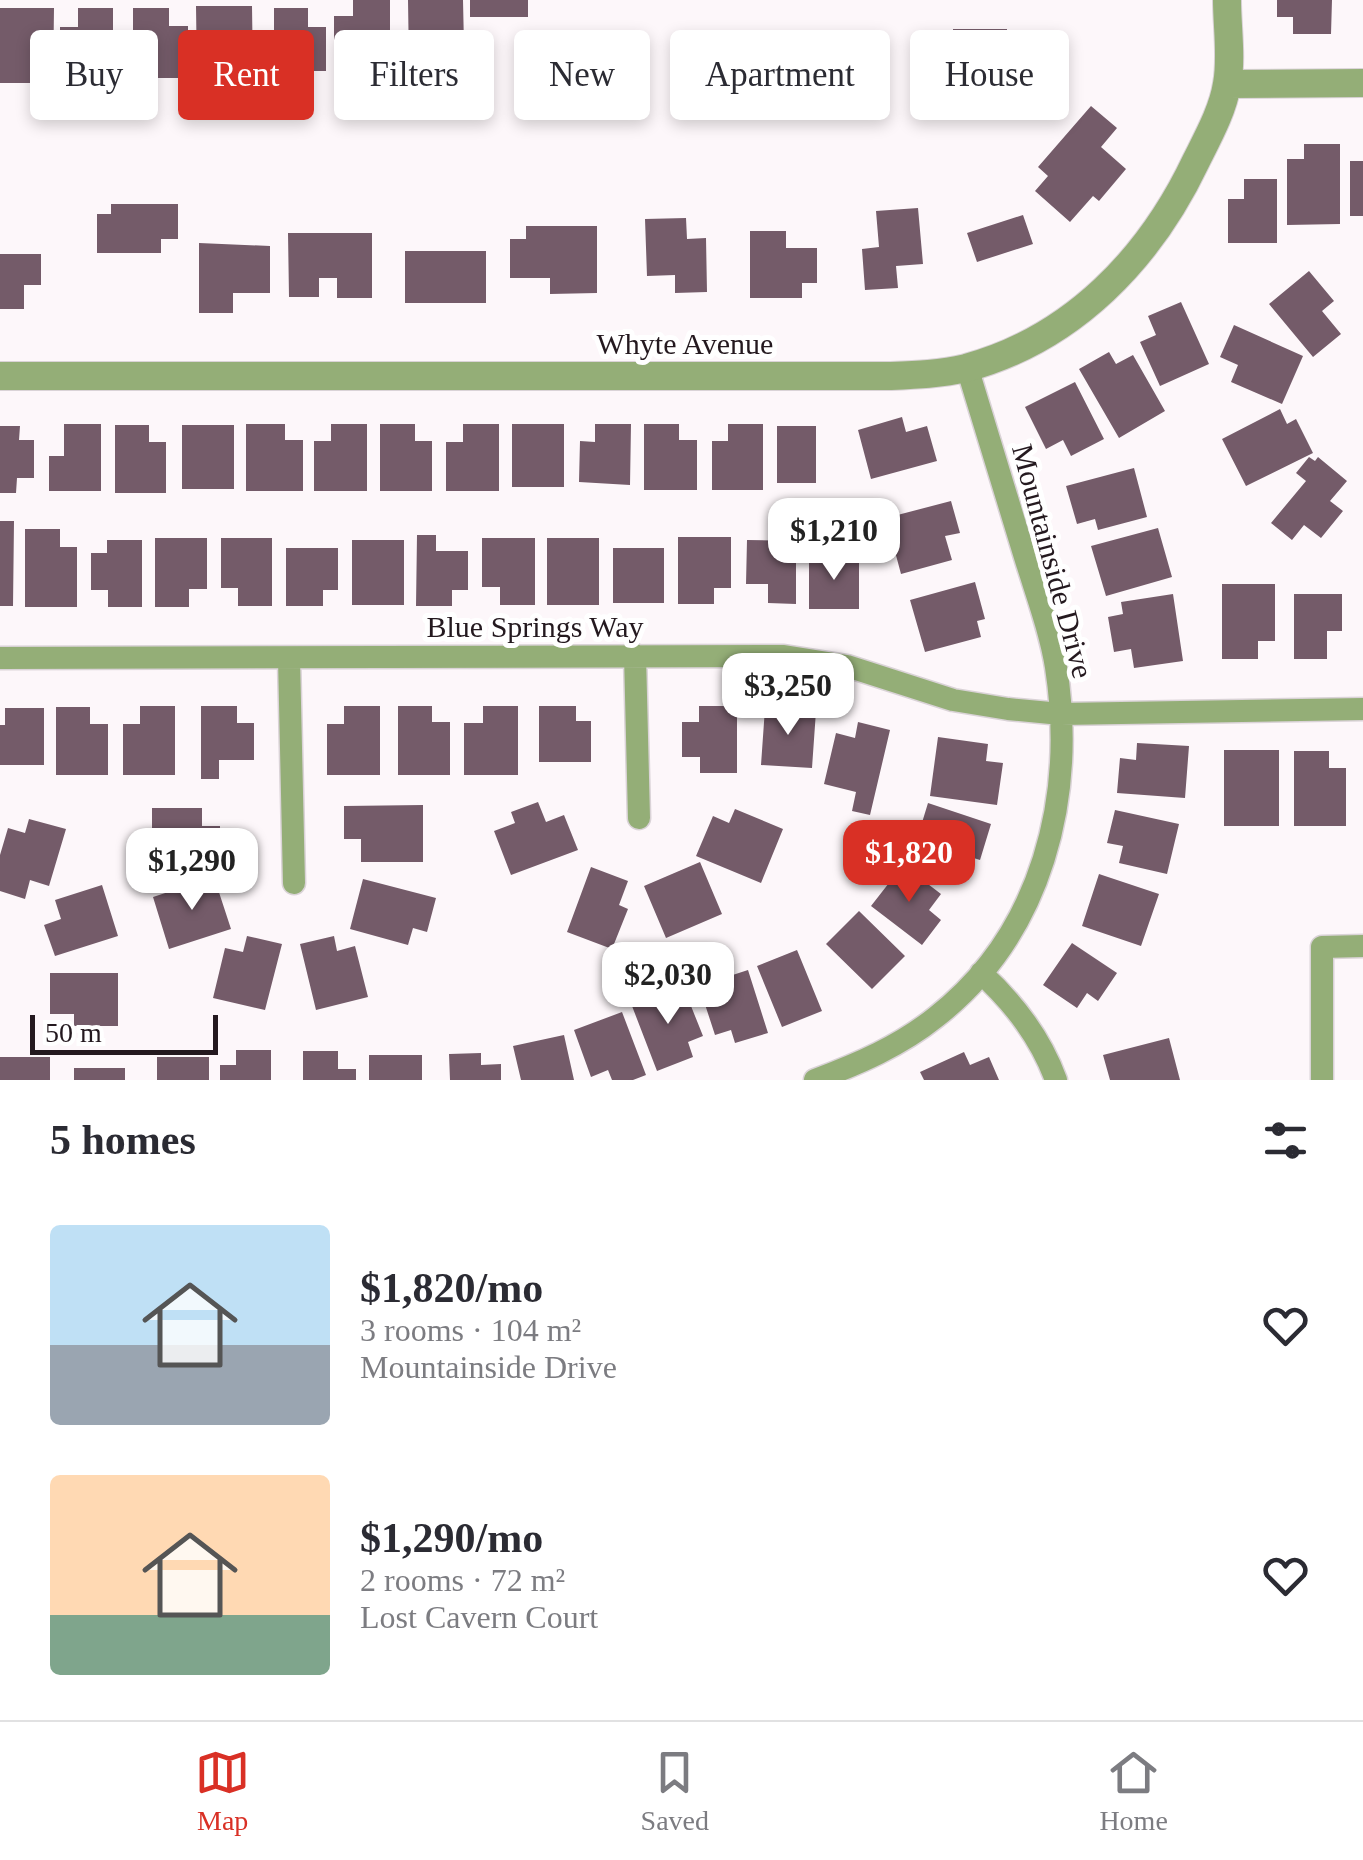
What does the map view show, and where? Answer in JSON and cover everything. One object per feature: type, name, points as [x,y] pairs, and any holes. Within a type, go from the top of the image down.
[{"type":"street","points":[[1227,0],[1228,84],[1363,83]]},
{"type":"street","name":"Whyte Avenue","points":[[0,376],[890,376],[968,368],[1076,315],[1121,274],[1155,235],[1182,190],[1228,84]]},
{"type":"street","name":"Mountainside Drive","points":[[815,1080],[860,1063],[907,1038],[982,974],[1030,898],[1049,849],[1060,797],[1061,714],[1051,643],[968,368]]},
{"type":"street","points":[[635,655],[639,818]]},
{"type":"street","name":"Blue Springs Way","points":[[0,658],[784,656],[886,677],[953,700],[1061,714],[1363,708]]},
{"type":"street","points":[[290,658],[294,883]]},
{"type":"street","points":[[1322,1080],[1322,947],[1363,946]]},
{"type":"street","points":[[982,974],[1034,1034],[1056,1080]]},
{"type":"building","points":[[353,0],[390,0],[390,30],[334,30],[334,16],[353,16]]},
{"type":"building","points":[[408,0],[463,0],[464,30],[408,30]]},
{"type":"building","points":[[470,0],[528,0],[528,17],[470,17]]},
{"type":"building","points":[[1277,0],[1332,0],[1331,34],[1293,34],[1293,17],[1277,17]]},
{"type":"building","points":[[196,6],[252,6],[252,30],[196,30]]},
{"type":"building","points":[[0,8],[54,8],[54,30],[30,30],[30,83],[0,83]]},
{"type":"building","points":[[78,8],[113,8],[113,30],[60,30],[78,27]]},
{"type":"building","points":[[133,8],[169,8],[169,26],[188,26],[188,30],[178,30],[178,78],[158,78],[158,30],[133,30]]},
{"type":"building","points":[[274,8],[308,8],[308,27],[326,27],[326,71],[314,71],[314,30],[274,30]]},
{"type":"building","points":[[1091,106],[1117,128],[1101,147],[1126,169],[1099,201],[1093,196],[1070,222],[1035,191],[1048,176],[1038,167]]},
{"type":"building","points":[[1304,144],[1340,144],[1340,224],[1287,225],[1287,159],[1304,159]]},
{"type":"building","points":[[1350,161],[1363,161],[1363,216],[1350,216]]},
{"type":"building","points":[[1244,179],[1277,179],[1277,243],[1228,243],[1228,199],[1244,199]]},
{"type":"building","points":[[111,204],[178,204],[178,239],[161,239],[161,253],[97,253],[97,214],[111,214]]},
{"type":"building","points":[[918,208],[923,264],[896,266],[898,288],[865,290],[862,249],[879,247],[876,211]]},
{"type":"building","points":[[1023,215],[1033,244],[977,262],[967,233]]},
{"type":"building","points":[[686,218],[687,239],[706,238],[707,292],[675,293],[675,275],[647,276],[645,219]]},
{"type":"building","points":[[526,226],[597,226],[597,293],[550,294],[550,278],[510,278],[510,239],[526,239]]},
{"type":"building","points":[[750,231],[786,231],[786,248],[817,248],[817,283],[802,283],[802,298],[750,298]]},
{"type":"building","points":[[288,233],[372,233],[372,298],[337,298],[337,278],[319,278],[319,297],[289,297]]},
{"type":"building","points":[[199,243],[270,246],[270,293],[233,293],[233,313],[199,313]]},
{"type":"building","points":[[405,251],[486,251],[486,303],[405,303]]},
{"type":"building","points":[[0,254],[41,254],[41,285],[24,285],[24,309],[0,309]]},
{"type":"building","points":[[1309,271],[1334,301],[1322,311],[1341,334],[1313,357],[1269,304]]},
{"type":"building","points":[[1181,302],[1209,364],[1160,386],[1140,342],[1156,335],[1148,316]]},
{"type":"building","points":[[1234,325],[1303,356],[1282,404],[1231,382],[1238,365],[1220,357]]},
{"type":"building","points":[[1109,352],[1116,364],[1133,355],[1165,411],[1119,438],[1079,369]]},
{"type":"building","points":[[1075,382],[1104,439],[1071,456],[1063,440],[1046,449],[1025,407]]},
{"type":"building","points":[[1280,409],[1287,424],[1296,419],[1313,453],[1246,486],[1222,439]]},
{"type":"building","points":[[902,417],[906,432],[927,426],[937,461],[871,479],[858,430]]},
{"type":"building","points":[[64,424],[101,424],[101,491],[49,491],[49,456],[64,456]]},
{"type":"building","points":[[246,424],[285,424],[285,440],[303,440],[303,491],[246,491]]},
{"type":"building","points":[[331,424],[367,424],[367,491],[314,491],[314,441],[331,441]]},
{"type":"building","points":[[380,424],[415,424],[415,441],[432,441],[432,491],[380,491]]},
{"type":"building","points":[[463,424],[499,424],[499,491],[446,491],[446,442],[463,442]]},
{"type":"building","points":[[512,424],[564,424],[564,487],[512,487]]},
{"type":"building","points":[[595,424],[631,424],[630,485],[579,482],[580,441],[595,442]]},
{"type":"building","points":[[644,424],[679,424],[679,440],[697,440],[697,490],[644,490]]},
{"type":"building","points":[[728,424],[763,424],[763,490],[712,490],[712,441],[728,441]]},
{"type":"building","points":[[115,425],[149,425],[149,442],[166,442],[166,493],[115,493]]},
{"type":"building","points":[[182,425],[234,425],[234,489],[182,489]]},
{"type":"building","points":[[0,426],[20,426],[19,440],[34,440],[34,478],[17,478],[16,493],[0,493]]},
{"type":"building","points":[[777,426],[816,426],[816,483],[777,483]]},
{"type":"building","points":[[1309,457],[1315,461],[1318,457],[1347,481],[1330,501],[1343,511],[1321,538],[1304,525],[1292,540],[1271,523],[1306,481],[1296,473]]},
{"type":"building","points":[[1134,468],[1147,517],[1098,530],[1095,519],[1077,524],[1066,486]]},
{"type":"building","points":[[951,501],[960,533],[945,536],[952,560],[901,574],[886,518]]},
{"type":"building","points":[[0,521],[14,521],[13,606],[0,606]]},
{"type":"building","points":[[1158,528],[1172,577],[1106,596],[1091,546]]},
{"type":"building","points":[[25,529],[60,529],[60,547],[77,547],[77,607],[25,607]]},
{"type":"building","points":[[417,535],[436,535],[436,551],[468,551],[468,590],[452,590],[452,606],[416,606]]},
{"type":"building","points":[[678,537],[731,537],[731,588],[714,588],[714,604],[678,604]]},
{"type":"building","points":[[155,538],[207,538],[207,589],[189,589],[189,607],[155,607]]},
{"type":"building","points":[[221,538],[272,538],[272,606],[238,606],[238,588],[221,588]]},
{"type":"building","points":[[482,538],[535,538],[535,605],[500,605],[500,587],[482,587]]},
{"type":"building","points":[[547,538],[599,538],[599,605],[547,605]]},
{"type":"building","points":[[107,540],[142,540],[142,607],[108,607],[108,590],[91,590],[91,553],[107,553]]},
{"type":"building","points":[[352,540],[404,540],[404,605],[352,605]]},
{"type":"building","points":[[747,540],[796,541],[796,604],[768,603],[768,584],[746,584]]},
{"type":"building","points":[[286,548],[338,548],[338,590],[323,590],[323,606],[286,606]]},
{"type":"building","points":[[613,548],[664,548],[664,603],[613,603]]},
{"type":"building","points":[[809,557],[859,557],[859,609],[809,609]]},
{"type":"building","points":[[975,582],[985,619],[977,621],[981,637],[925,652],[910,600]]},
{"type":"building","points":[[1222,584],[1275,584],[1275,641],[1258,641],[1258,659],[1222,659]]},
{"type":"building","points":[[1173,594],[1183,661],[1134,668],[1131,649],[1114,652],[1108,617],[1123,614],[1121,602]]},
{"type":"building","points":[[1294,594],[1342,594],[1342,631],[1327,631],[1327,659],[1294,659]]},
{"type":"building","points":[[140,706],[175,706],[175,775],[123,775],[123,724],[140,724]]},
{"type":"building","points":[[201,706],[237,706],[237,723],[254,723],[254,760],[219,760],[219,779],[201,779]]},
{"type":"building","points":[[344,706],[380,706],[380,775],[327,775],[327,724],[344,724]]},
{"type":"building","points":[[398,706],[432,706],[432,722],[450,722],[450,775],[398,775]]},
{"type":"building","points":[[483,706],[518,706],[518,775],[464,775],[464,723],[483,723]]},
{"type":"building","points":[[539,706],[576,706],[576,721],[591,721],[591,762],[539,762]]},
{"type":"building","points":[[699,706],[737,706],[737,773],[700,773],[700,757],[682,757],[682,722],[699,722]]},
{"type":"building","points":[[56,707],[90,707],[90,724],[108,724],[108,775],[56,775]]},
{"type":"building","points":[[5,708],[44,708],[44,765],[0,765],[0,725],[5,725]]},
{"type":"building","points":[[765,708],[816,711],[812,768],[761,765]]},
{"type":"building","points":[[858,722],[890,730],[870,815],[852,811],[856,792],[824,784],[836,733],[855,738]]},
{"type":"building","points":[[938,737],[988,744],[986,761],[1003,763],[997,805],[930,796]]},
{"type":"building","points":[[1137,743],[1189,746],[1185,798],[1117,793],[1120,758],[1136,760]]},
{"type":"building","points":[[1224,750],[1279,750],[1279,826],[1224,826]]},
{"type":"building","points":[[1294,751],[1329,751],[1329,768],[1346,768],[1346,826],[1294,826]]},
{"type":"building","points":[[538,802],[546,822],[564,815],[578,850],[511,875],[494,831],[515,823],[511,812]]},
{"type":"building","points":[[928,803],[991,824],[980,860],[964,855],[958,872],[896,852],[902,834],[917,839]]},
{"type":"building","points":[[423,805],[423,862],[361,862],[361,839],[344,839],[344,806]]},
{"type":"building","points":[[152,808],[202,808],[202,826],[220,826],[220,861],[152,861]]},
{"type":"building","points":[[735,809],[783,829],[761,883],[696,856],[713,816],[729,823]]},
{"type":"building","points":[[1115,810],[1179,824],[1167,874],[1119,863],[1123,846],[1107,843]]},
{"type":"building","points":[[29,819],[66,829],[49,886],[30,880],[25,899],[0,891],[0,855],[8,828],[25,833]]},
{"type":"building","points":[[700,862],[722,914],[666,938],[644,886]]},
{"type":"building","points":[[903,865],[941,894],[929,910],[941,920],[922,945],[871,906]]},
{"type":"building","points":[[591,867],[628,881],[619,905],[628,909],[612,949],[567,932]]},
{"type":"building","points":[[1099,874],[1159,894],[1141,946],[1082,926]]},
{"type":"building","points":[[214,877],[231,929],[169,949],[153,897]]},
{"type":"building","points":[[363,879],[436,898],[427,932],[413,928],[408,945],[350,929]]},
{"type":"building","points":[[102,885],[118,936],[55,956],[44,925],[61,919],[55,900]]},
{"type":"building","points":[[859,911],[905,956],[872,989],[826,944]]},
{"type":"building","points":[[247,936],[282,944],[265,1010],[213,998],[225,948],[243,952]]},
{"type":"building","points":[[334,936],[337,951],[355,946],[368,997],[316,1010],[300,944]]},
{"type":"building","points":[[1072,943],[1117,973],[1098,1001],[1087,993],[1077,1008],[1043,985]]},
{"type":"building","points":[[797,950],[822,1011],[782,1027],[757,966]]},
{"type":"building","points":[[748,970],[768,1033],[735,1043],[731,1030],[715,1035],[699,986]]},
{"type":"building","points":[[50,973],[118,973],[118,1026],[74,1026],[74,1014],[50,1014]]},
{"type":"building","points":[[683,986],[703,1036],[688,1042],[693,1057],[657,1071],[632,1006]]},
{"type":"building","points":[[622,1012],[646,1075],[633,1080],[612,1080],[608,1070],[591,1077],[574,1030]]},
{"type":"building","points":[[564,1035],[574,1080],[521,1080],[513,1046]]},
{"type":"building","points":[[1169,1038],[1180,1080],[1110,1080],[1103,1055]]},
{"type":"building","points":[[236,1050],[271,1050],[271,1080],[220,1080],[220,1065],[236,1065]]},
{"type":"building","points":[[303,1051],[338,1051],[338,1069],[356,1069],[356,1080],[303,1080]]},
{"type":"building","points":[[964,1052],[970,1065],[989,1057],[999,1080],[924,1080],[920,1072]]},
{"type":"building","points":[[481,1053],[481,1065],[501,1064],[501,1080],[450,1080],[449,1054]]},
{"type":"building","points":[[369,1055],[422,1055],[422,1080],[369,1080]]},
{"type":"building","points":[[0,1057],[50,1057],[50,1080],[0,1080]]},
{"type":"building","points":[[157,1057],[209,1057],[209,1080],[157,1080]]},
{"type":"building","points":[[74,1068],[125,1068],[125,1080],[74,1080]]}]
